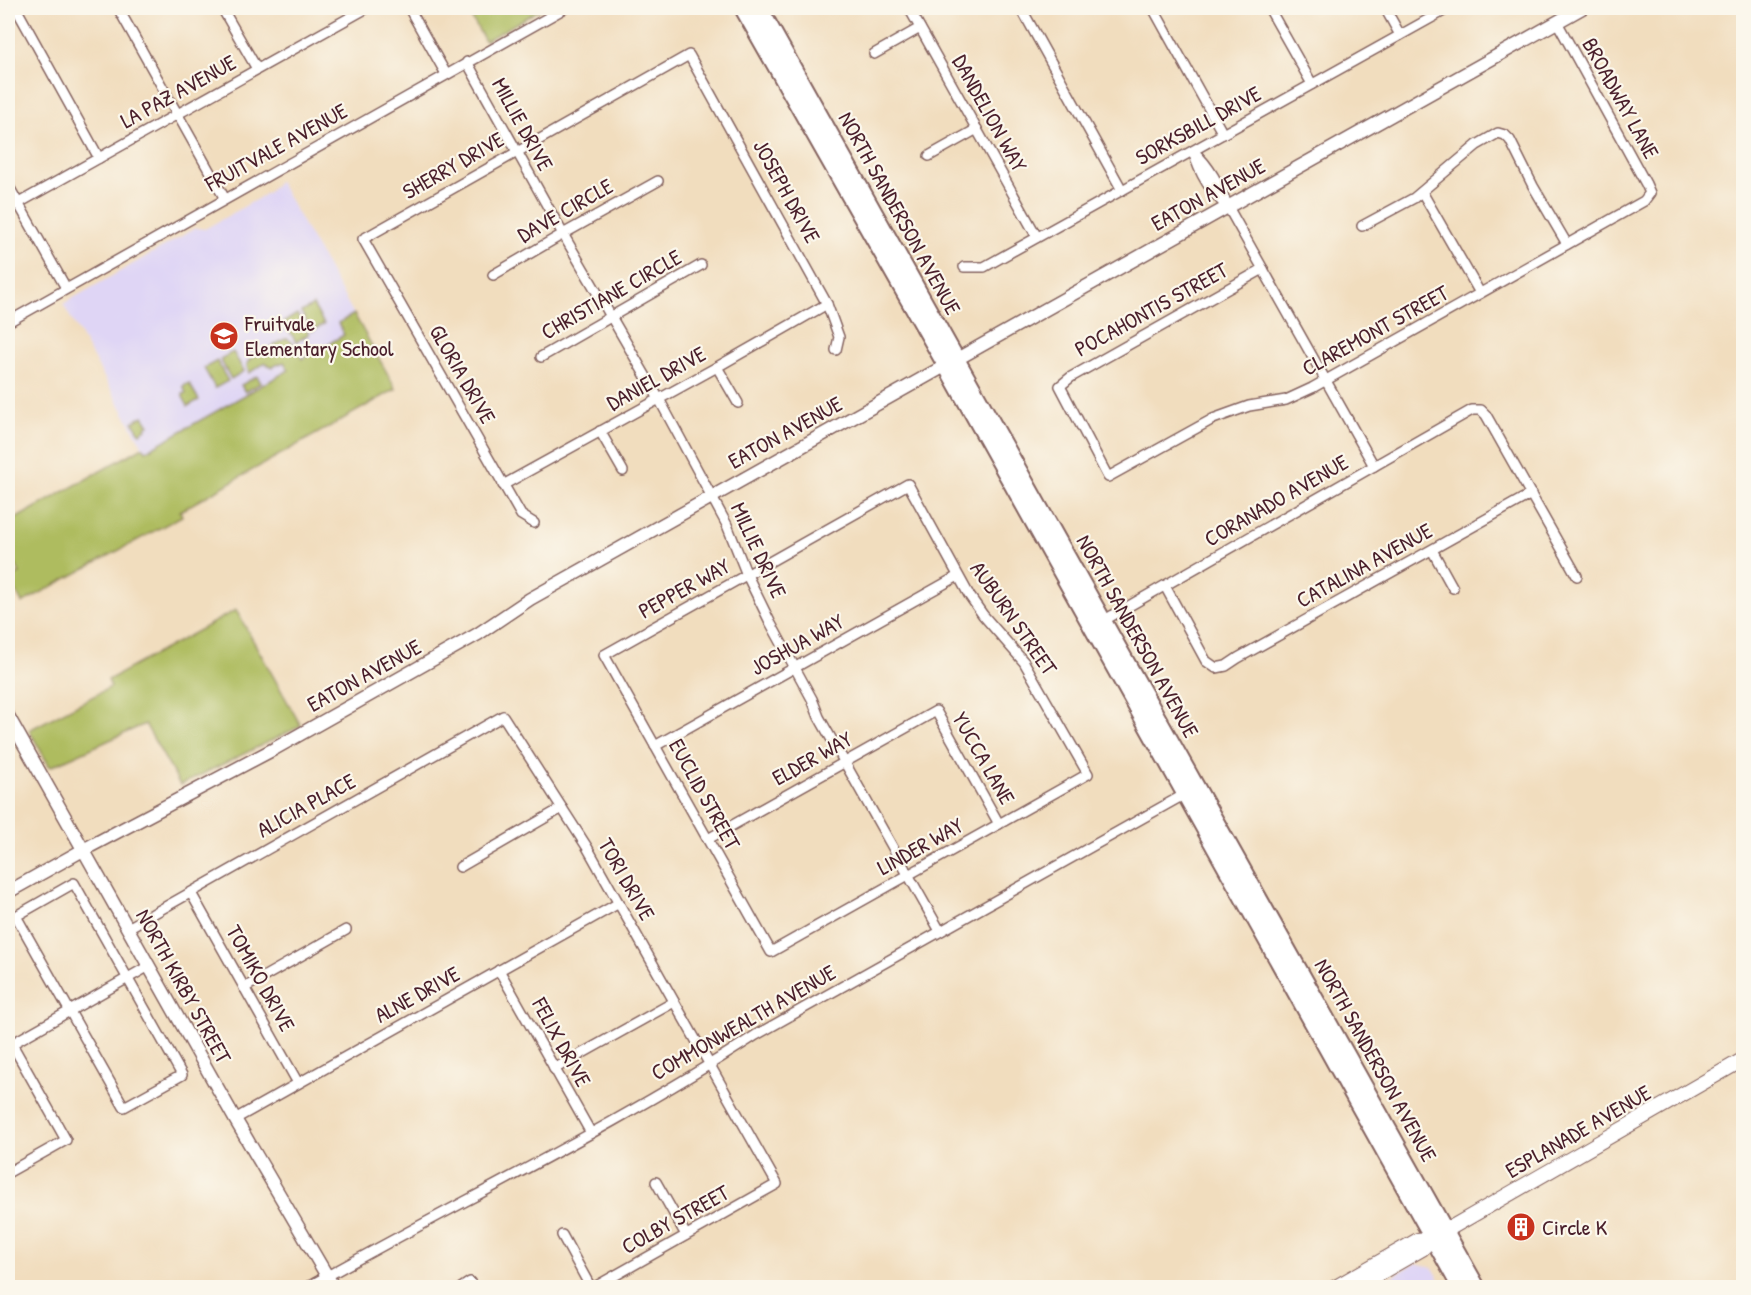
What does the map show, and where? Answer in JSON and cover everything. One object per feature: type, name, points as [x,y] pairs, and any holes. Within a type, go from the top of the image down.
[{"type":"highway","name":"NORTH SANDERSON AVENUE","points":[[743,8],[951,362]]},
{"type":"highway","name":"NORTH SANDERSON AVENUE","points":[[759,8],[951,362],[1439,1235],[1461,1287]]},
{"type":"highway","name":"NORTH SANDERSON AVENUE","points":[[1439,1235],[1477,1287]]},
{"type":"main road","name":"ESPLANADE AVENUE","points":[[1354,1287],[1422,1249],[1439,1235],[1743,1059]]},
{"type":"main road","name":"ESPLANADE AVENUE","points":[[1334,1287],[1418,1240],[1439,1235]]},
{"type":"street","points":[[16,8],[99,158]]},
{"type":"street","points":[[118,8],[225,199]]},
{"type":"street","points":[[222,8],[257,69]]},
{"type":"street","name":"LA PAZ AVENUE","points":[[8,209],[367,8]]},
{"type":"street","points":[[409,8],[446,74]]},
{"type":"street","name":"FRUITVALE AVENUE","points":[[8,322],[565,8]]},
{"type":"street","name":"DANDELION WAY","points":[[909,8],[1037,237]]},
{"type":"street","points":[[1021,8],[1122,190]]},
{"type":"street","points":[[1153,8],[1223,134]]},
{"type":"street","points":[[1269,8],[1312,84]]},
{"type":"street","points":[[1385,8],[1400,35]]},
{"type":"street","name":"SORKSBILL DRIVE","points":[[964,267],[984,267],[1449,8]]},
{"type":"street","name":"EATON AVENUE","points":[[8,892],[285,744],[478,634],[530,599],[1582,8]]},
{"type":"street","name":"BROADWAY LANE","points":[[1557,22],[1650,193]]},
{"type":"street","points":[[874,54],[920,28]]},
{"type":"street","name":"SHERRY DRIVE","points":[[363,239],[689,55]]},
{"type":"street","name":"JOSEPH DRIVE","points":[[689,55],[827,304],[839,337],[836,351]]},
{"type":"street","name":"MILLIE DRIVE","points":[[467,62],[562,234],[659,399],[727,525],[747,575],[844,762],[940,932]]},
{"type":"street","points":[[929,156],[977,129]]},
{"type":"street","points":[[1362,226],[1414,198],[1477,145],[1498,133],[1510,140],[1533,186],[1567,244]]},
{"type":"street","points":[[1193,151],[1205,162],[1222,191],[1228,207],[1374,466]]},
{"type":"street","name":"DAVE CIRCLE","points":[[493,275],[658,181]]},
{"type":"street","points":[[8,185],[66,288]]},
{"type":"street","points":[[1422,192],[1480,293]]},
{"type":"street","name":"CLAREMONT STREET","points":[[1108,477],[1213,418],[1248,406],[1286,400],[1326,381],[1644,201],[1650,193]]},
{"type":"street","name":"GLORIA DRIVE","points":[[363,239],[521,516],[534,523]]},
{"type":"street","name":"CHRISTIANE CIRCLE","points":[[541,357],[701,264]]},
{"type":"street","name":"POCAHONTIS STREET","points":[[1108,477],[1060,386],[1071,377],[1263,269]]},
{"type":"street","name":"DANIEL DRIVE","points":[[503,485],[827,304]]},
{"type":"street","points":[[717,367],[738,403]]},
{"type":"street","name":"CORANADO AVENUE","points":[[1097,624],[1472,410],[1481,410],[1486,415],[1531,494]]},
{"type":"street","points":[[600,431],[623,471]]},
{"type":"street","name":"PEPPER WAY","points":[[604,655],[908,484]]},
{"type":"street","name":"AUBURN STREET","points":[[908,484],[976,606],[1031,671],[1088,774]]},
{"type":"street","points":[[1531,494],[1577,576]]},
{"type":"street","name":"CATALINA AVENUE","points":[[1165,586],[1206,661],[1216,668],[1226,666],[1531,494]]},
{"type":"street","points":[[1432,550],[1453,588]]},
{"type":"street","name":"JOSHUA WAY","points":[[655,746],[958,576]]},
{"type":"street","name":"EUCLID STREET","points":[[604,655],[771,952]]},
{"type":"street","name":"ELDER WAY","points":[[708,839],[936,711]]},
{"type":"street","name":"YUCCA LANE","points":[[936,711],[999,824]]},
{"type":"street","name":"NORTH KIRBY STREET","points":[[8,716],[235,1119],[334,1287]]},
{"type":"street","name":"TORI DRIVE","points":[[503,716],[587,847],[777,1184]]},
{"type":"street","name":"ALICIA PLACE","points":[[128,928],[503,716]]},
{"type":"street","name":"LINDER WAY","points":[[771,952],[1088,774]]},
{"type":"street","name":"COMMONWEALTH AVENUE","points":[[306,1287],[591,1133],[710,1065],[756,1035],[1191,791]]},
{"type":"street","points":[[460,867],[562,808]]},
{"type":"street","points":[[74,883],[182,1075],[124,1107],[70,1011],[16,916],[74,883]]},
{"type":"street","name":"TOMIKO DRIVE","points":[[191,892],[298,1083]]},
{"type":"street","name":"ALNE DRIVE","points":[[235,1119],[619,903]]},
{"type":"street","points":[[244,988],[346,930]]},
{"type":"street","points":[[8,1170],[9,1172],[66,1140],[9,1042],[70,1011],[149,966]]},
{"type":"street","name":"FELIX DRIVE","points":[[499,970],[591,1133]]},
{"type":"street","points":[[554,1069],[675,1002]]},
{"type":"street","points":[[656,1182],[686,1235]]},
{"type":"street","name":"COLBY STREET","points":[[592,1287],[777,1184]]},
{"type":"street","points":[[561,1235],[592,1287]]},
{"type":"street","points":[[461,1287],[472,1285]]},
{"type":"shaded area","name":"Fruitvale Elementary School","points":[[279,181],[396,389],[179,511],[63,304],[196,228],[205,229],[266,194]]},
{"type":"shaded area","points":[[1416,1263],[1433,1268],[1444,1287],[1374,1287]]},
{"type":"green space","points":[[466,8],[543,8],[485,41]]},
{"type":"green space","points":[[313,305],[324,324],[312,331],[301,312]]},
{"type":"green space","points":[[297,314],[309,334],[296,342],[284,322]]},
{"type":"green space","points":[[354,314],[396,389],[180,511],[182,516],[22,603],[10,580],[20,573],[8,550],[8,523],[143,447],[146,451],[289,370],[284,362],[272,367],[265,363],[249,373],[247,365],[251,358],[288,339],[302,359],[344,335],[338,323]]},
{"type":"green space","points":[[233,352],[244,371],[231,379],[220,359]]},
{"type":"green space","points":[[217,361],[228,381],[215,388],[204,368]]},
{"type":"green space","points":[[257,376],[261,383],[245,392],[241,385]]},
{"type":"green space","points":[[189,383],[199,400],[188,406],[183,397],[186,393],[183,386]]},
{"type":"green space","points":[[143,416],[149,425],[140,433],[133,422]]},
{"type":"green space","points":[[236,610],[301,726],[180,785],[145,724],[50,767],[29,730],[111,687],[108,680]]},
{"type":"place","name":"Fruitvale Elementary School","points":[[224,336]]},
{"type":"place","name":"Circle K","points":[[1521,1227]]}]
